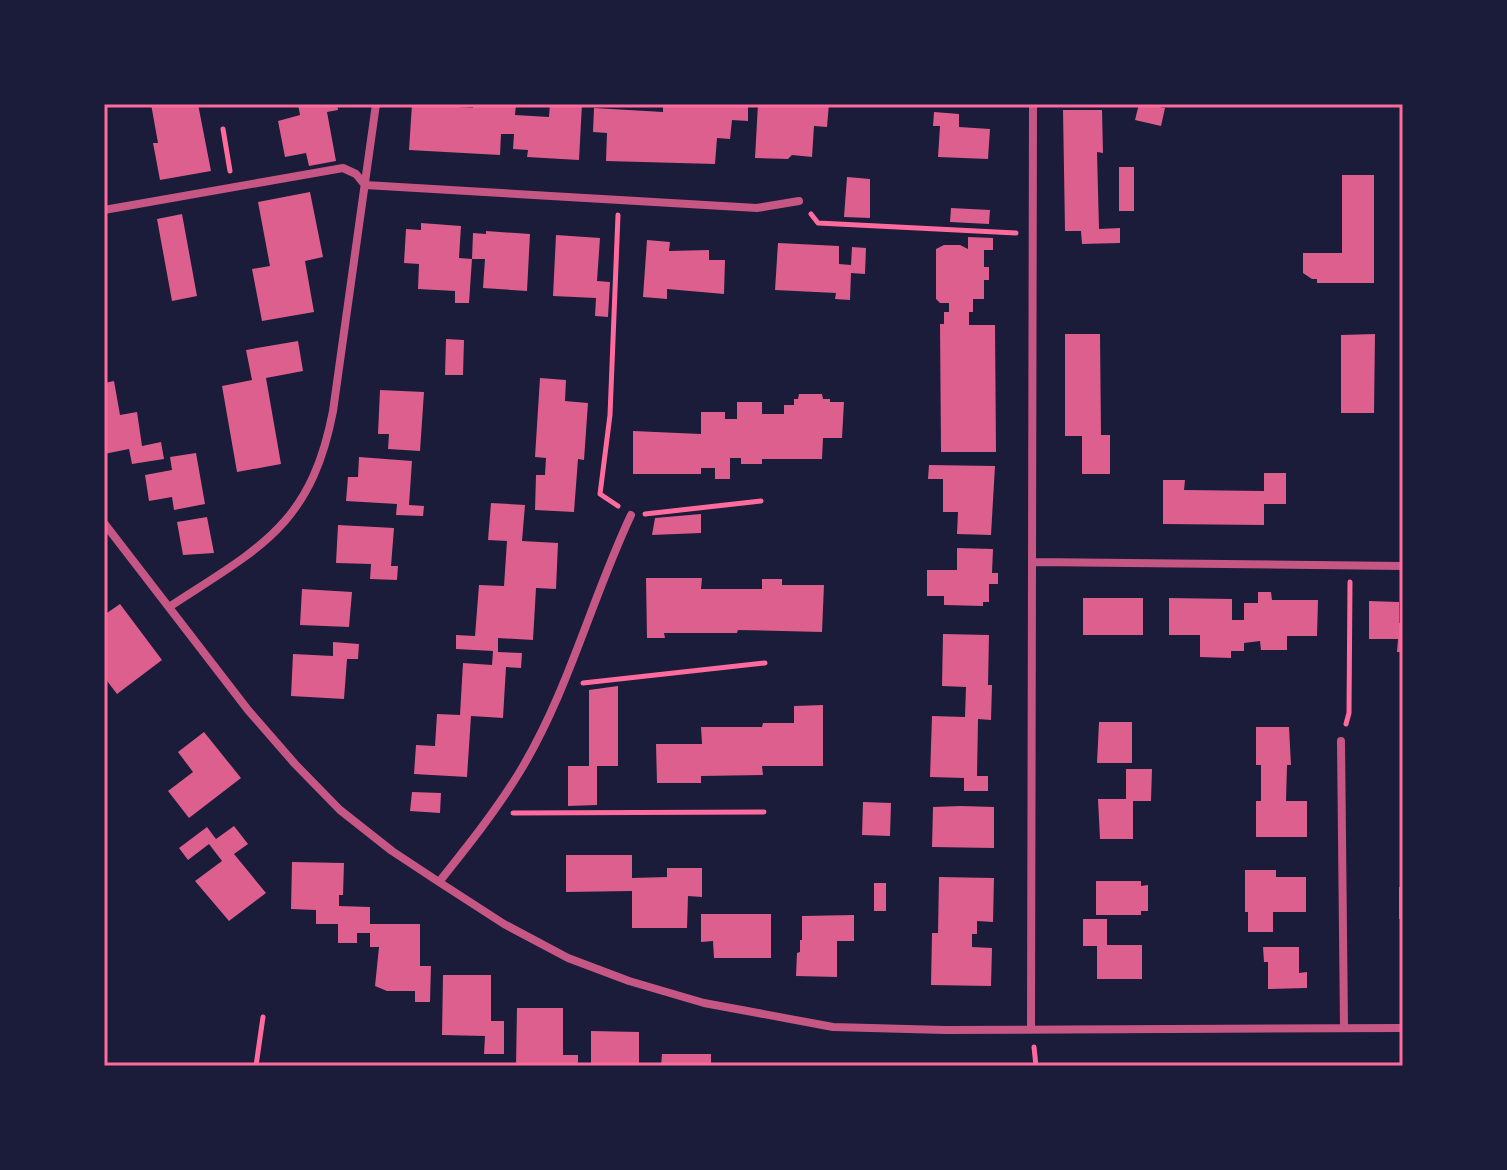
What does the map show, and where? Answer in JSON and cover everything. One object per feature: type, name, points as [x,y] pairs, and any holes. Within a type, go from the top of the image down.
[{"type":"street","points":[[169,607],[259,548],[285,522],[305,496],[316,474],[333,411],[376,104]]},
{"type":"street","points":[[1031,1029],[1033,104]]},
{"type":"street","points":[[104,210],[343,168],[356,174],[365,185],[757,208],[799,201]]},
{"type":"street","points":[[439,882],[520,772],[563,685],[606,570],[631,515]]},
{"type":"street","points":[[104,523],[248,710],[340,810],[392,851],[439,882],[504,924],[568,958],[629,981],[704,1003],[833,1027],[889,1030],[1403,1028]]},
{"type":"street","points":[[1034,562],[1403,566]]},
{"type":"street","points":[[1341,741],[1344,1027]]},
{"type":"path","points":[[223,129],[233,187]]},
{"type":"path","points":[[799,201],[818,223],[1033,234]]},
{"type":"path","points":[[618,202],[610,415],[600,494],[631,515],[761,501]]},
{"type":"path","points":[[1341,741],[1349,713],[1350,565]]},
{"type":"path","points":[[563,685],[765,663]]},
{"type":"path","points":[[492,813],[764,812]]},
{"type":"path","points":[[256,1066],[263,1017]]},
{"type":"building","points":[[151,104],[198,104],[211,171],[160,180],[153,143],[158,143]]},
{"type":"building","points":[[298,104],[337,104],[338,110],[327,112],[336,161],[309,166],[306,153],[285,157],[278,121],[300,115]]},
{"type":"building","points":[[412,104],[473,108],[473,104],[516,104],[515,115],[549,117],[550,104],[582,104],[579,160],[527,157],[528,150],[513,149],[514,134],[501,134],[500,155],[409,150]]},
{"type":"building","points":[[716,104],[748,104],[748,121],[732,120],[730,139],[717,138],[715,164],[606,161],[607,133],[593,132],[594,108],[663,112],[663,105],[716,107]]},
{"type":"building","points":[[758,104],[829,104],[827,127],[814,126],[812,157],[755,158]]},
{"type":"building","points":[[1139,104],[1165,108],[1161,126],[1135,120]]},
{"type":"building","points":[[1063,110],[1102,110],[1103,153],[1097,152],[1099,229],[1120,228],[1120,243],[1082,244],[1081,231],[1065,231]]},
{"type":"building","points":[[934,112],[959,114],[959,127],[990,129],[988,159],[938,157],[940,126],[933,126]]},
{"type":"building","points":[[1119,167],[1134,167],[1134,211],[1119,211]]},
{"type":"building","points":[[1342,175],[1374,175],[1374,283],[1317,283],[1317,279],[1303,273],[1303,253],[1342,253]]},
{"type":"building","points":[[847,177],[870,179],[870,218],[844,217]]},
{"type":"building","points":[[310,192],[323,257],[305,261],[314,312],[262,321],[252,269],[270,266],[258,202]]},
{"type":"building","points":[[951,208],[990,210],[989,224],[950,222]]},
{"type":"building","points":[[182,214],[197,296],[172,301],[157,219]]},
{"type":"building","points":[[421,223],[461,226],[459,258],[472,259],[469,303],[455,303],[455,291],[418,289],[419,264],[404,263],[406,229],[421,230]]},
{"type":"building","points":[[486,231],[530,234],[527,291],[483,288],[485,259],[472,259],[473,233],[486,234]]},
{"type":"building","points":[[556,235],[600,238],[597,281],[610,282],[608,317],[595,316],[596,298],[553,296]]},
{"type":"building","points":[[968,237],[993,238],[993,250],[984,250],[984,267],[989,267],[989,280],[984,280],[984,299],[973,299],[969,325],[995,325],[996,452],[941,452],[940,324],[944,324],[944,312],[949,312],[949,303],[940,303],[936,299],[936,249],[944,245],[960,245],[968,249]]},
{"type":"building","points":[[647,240],[670,242],[669,251],[709,250],[709,260],[725,260],[724,294],[667,289],[667,299],[643,297]]},
{"type":"building","points":[[778,243],[839,246],[839,264],[851,265],[852,247],[866,248],[865,274],[851,273],[850,300],[835,299],[836,293],[775,290]]},
{"type":"building","points":[[1065,334],[1100,334],[1101,435],[1110,435],[1110,474],[1082,474],[1082,436],[1065,436]]},
{"type":"building","points":[[1375,334],[1374,413],[1341,413],[1341,335]]},
{"type":"building","points":[[446,339],[464,340],[463,375],[445,375]]},
{"type":"building","points":[[298,341],[303,371],[266,378],[281,464],[237,472],[222,386],[252,380],[246,350]]},
{"type":"building","points":[[540,378],[566,380],[565,401],[588,403],[584,460],[578,459],[574,512],[535,510],[536,475],[545,475],[546,458],[535,457]]},
{"type":"building","points":[[114,381],[120,415],[137,412],[142,446],[161,442],[164,459],[132,464],[129,449],[104,454],[104,383]]},
{"type":"building","points":[[380,390],[424,392],[420,451],[388,449],[389,434],[378,434]]},
{"type":"building","points":[[799,394],[822,394],[823,399],[830,399],[830,402],[844,402],[842,438],[823,438],[822,459],[762,459],[762,464],[741,464],[741,458],[730,458],[730,479],[715,479],[715,468],[701,468],[701,474],[633,474],[633,431],[701,434],[701,412],[725,412],[725,419],[737,419],[737,402],[762,402],[762,414],[784,414],[784,405],[794,405],[794,399],[798,399]]},
{"type":"building","points":[[196,453],[205,504],[174,510],[172,497],[149,501],[145,475],[172,470],[170,457]]},
{"type":"building","points":[[359,457],[412,461],[409,505],[424,506],[423,516],[396,515],[397,504],[346,501],[348,477],[358,477]]},
{"type":"building","points":[[929,465],[995,466],[991,535],[957,534],[958,512],[943,512],[943,479],[928,479]]},
{"type":"building","points":[[1264,473],[1286,473],[1286,504],[1264,504],[1264,525],[1163,524],[1163,480],[1185,480],[1184,490],[1264,491]]},
{"type":"building","points":[[491,503],[525,505],[522,541],[558,543],[556,589],[536,588],[533,640],[498,638],[498,652],[522,653],[521,668],[506,667],[503,718],[471,716],[467,777],[414,774],[416,745],[435,746],[437,714],[460,715],[463,663],[492,665],[493,651],[456,649],[456,635],[475,636],[479,585],[504,586],[507,541],[488,540]]},
{"type":"building","points":[[701,514],[701,533],[652,535],[655,518]]},
{"type":"building","points":[[207,517],[214,553],[183,555],[177,522]]},
{"type":"building","points":[[338,525],[394,528],[391,566],[398,566],[397,580],[370,579],[371,564],[336,563]]},
{"type":"building","points":[[957,548],[993,549],[992,573],[998,573],[998,584],[989,584],[989,602],[983,602],[983,606],[944,605],[944,596],[927,596],[927,570],[957,570]]},
{"type":"building","points":[[646,578],[702,578],[701,589],[762,589],[762,579],[782,579],[782,585],[824,585],[822,632],[738,630],[737,633],[664,633],[665,638],[647,638]]},
{"type":"building","points":[[302,589],[352,592],[349,627],[300,625]]},
{"type":"building","points":[[1258,592],[1271,592],[1272,600],[1318,600],[1317,636],[1287,636],[1287,650],[1261,650],[1260,641],[1244,643],[1244,651],[1231,651],[1231,658],[1200,657],[1200,635],[1169,635],[1169,598],[1232,599],[1232,620],[1244,620],[1244,603],[1258,603]]},
{"type":"building","points":[[1083,598],[1143,598],[1143,635],[1083,635]]},
{"type":"building","points":[[1369,601],[1399,602],[1403,652],[1397,652],[1398,639],[1369,639]]},
{"type":"building","points":[[120,604],[162,660],[117,694],[104,677],[104,615]]},
{"type":"building","points":[[943,634],[989,635],[991,720],[978,719],[977,776],[988,776],[988,791],[964,791],[964,778],[930,777],[932,716],[965,717],[966,687],[942,686]]},
{"type":"building","points":[[333,642],[359,644],[358,659],[347,659],[344,699],[291,696],[293,654],[333,656]]},
{"type":"building","points":[[618,686],[618,766],[597,766],[597,805],[568,806],[568,766],[589,766],[589,690]]},
{"type":"building","points":[[823,705],[823,766],[762,766],[763,775],[701,776],[701,783],[657,783],[656,744],[702,744],[701,727],[762,727],[763,723],[794,723],[794,706]]},
{"type":"building","points":[[1099,722],[1132,722],[1132,763],[1097,763]]},
{"type":"building","points":[[1256,727],[1289,727],[1291,765],[1287,765],[1286,801],[1307,801],[1307,837],[1256,837],[1256,801],[1261,801],[1261,765],[1256,765]]},
{"type":"building","points":[[204,732],[241,778],[189,818],[168,791],[193,772],[178,752]]},
{"type":"building","points":[[1126,769],[1152,769],[1151,801],[1133,801],[1133,839],[1100,839],[1098,799],[1126,799]]},
{"type":"building","points":[[412,792],[441,793],[440,813],[410,811]]},
{"type":"building","points":[[1400,800],[1403,800],[1403,843],[1400,843]]},
{"type":"building","points":[[863,802],[891,803],[890,836],[862,835]]},
{"type":"building","points":[[933,807],[994,807],[994,848],[932,847]]},
{"type":"building","points":[[234,826],[248,844],[234,854],[266,893],[229,921],[195,881],[222,861],[209,844],[188,860],[179,848],[207,827],[216,839]]},
{"type":"building","points":[[566,855],[632,855],[632,878],[667,877],[667,868],[702,868],[702,897],[688,896],[687,928],[632,928],[632,891],[566,892]]},
{"type":"building","points":[[292,862],[344,863],[343,895],[339,895],[339,906],[370,907],[370,924],[420,924],[420,966],[431,966],[430,1002],[415,1002],[415,991],[387,991],[375,986],[379,947],[370,947],[370,933],[357,933],[357,943],[338,943],[338,924],[316,924],[316,910],[291,909]]},
{"type":"building","points":[[1245,870],[1276,870],[1276,877],[1306,877],[1306,912],[1273,912],[1273,932],[1248,932]]},
{"type":"building","points":[[939,877],[994,878],[993,922],[977,921],[977,934],[972,934],[972,947],[992,948],[991,986],[931,985],[932,933],[938,933]]},
{"type":"building","points":[[1096,881],[1141,881],[1141,886],[1148,885],[1148,911],[1141,911],[1141,915],[1096,915]]},
{"type":"building","points":[[874,883],[886,883],[886,911],[874,911]]},
{"type":"building","points":[[1399,887],[1403,887],[1403,919],[1399,919]]},
{"type":"building","points":[[701,914],[771,914],[771,958],[714,958],[713,941],[701,942]]},
{"type":"building","points":[[854,915],[854,941],[837,941],[837,977],[796,976],[802,916]]},
{"type":"building","points":[[1083,919],[1107,919],[1107,945],[1142,945],[1142,979],[1097,979],[1097,946],[1083,946]]},
{"type":"building","points":[[1263,947],[1299,947],[1299,973],[1307,972],[1307,988],[1268,989],[1268,962],[1264,962]]},
{"type":"building","points":[[443,975],[491,975],[491,1021],[504,1021],[504,1054],[484,1054],[485,1036],[442,1035]]},
{"type":"building","points":[[517,1008],[563,1008],[563,1055],[578,1055],[578,1066],[516,1066]]},
{"type":"building","points":[[591,1031],[639,1032],[639,1066],[591,1066]]},
{"type":"building","points":[[662,1054],[711,1054],[711,1066],[661,1066]]}]
